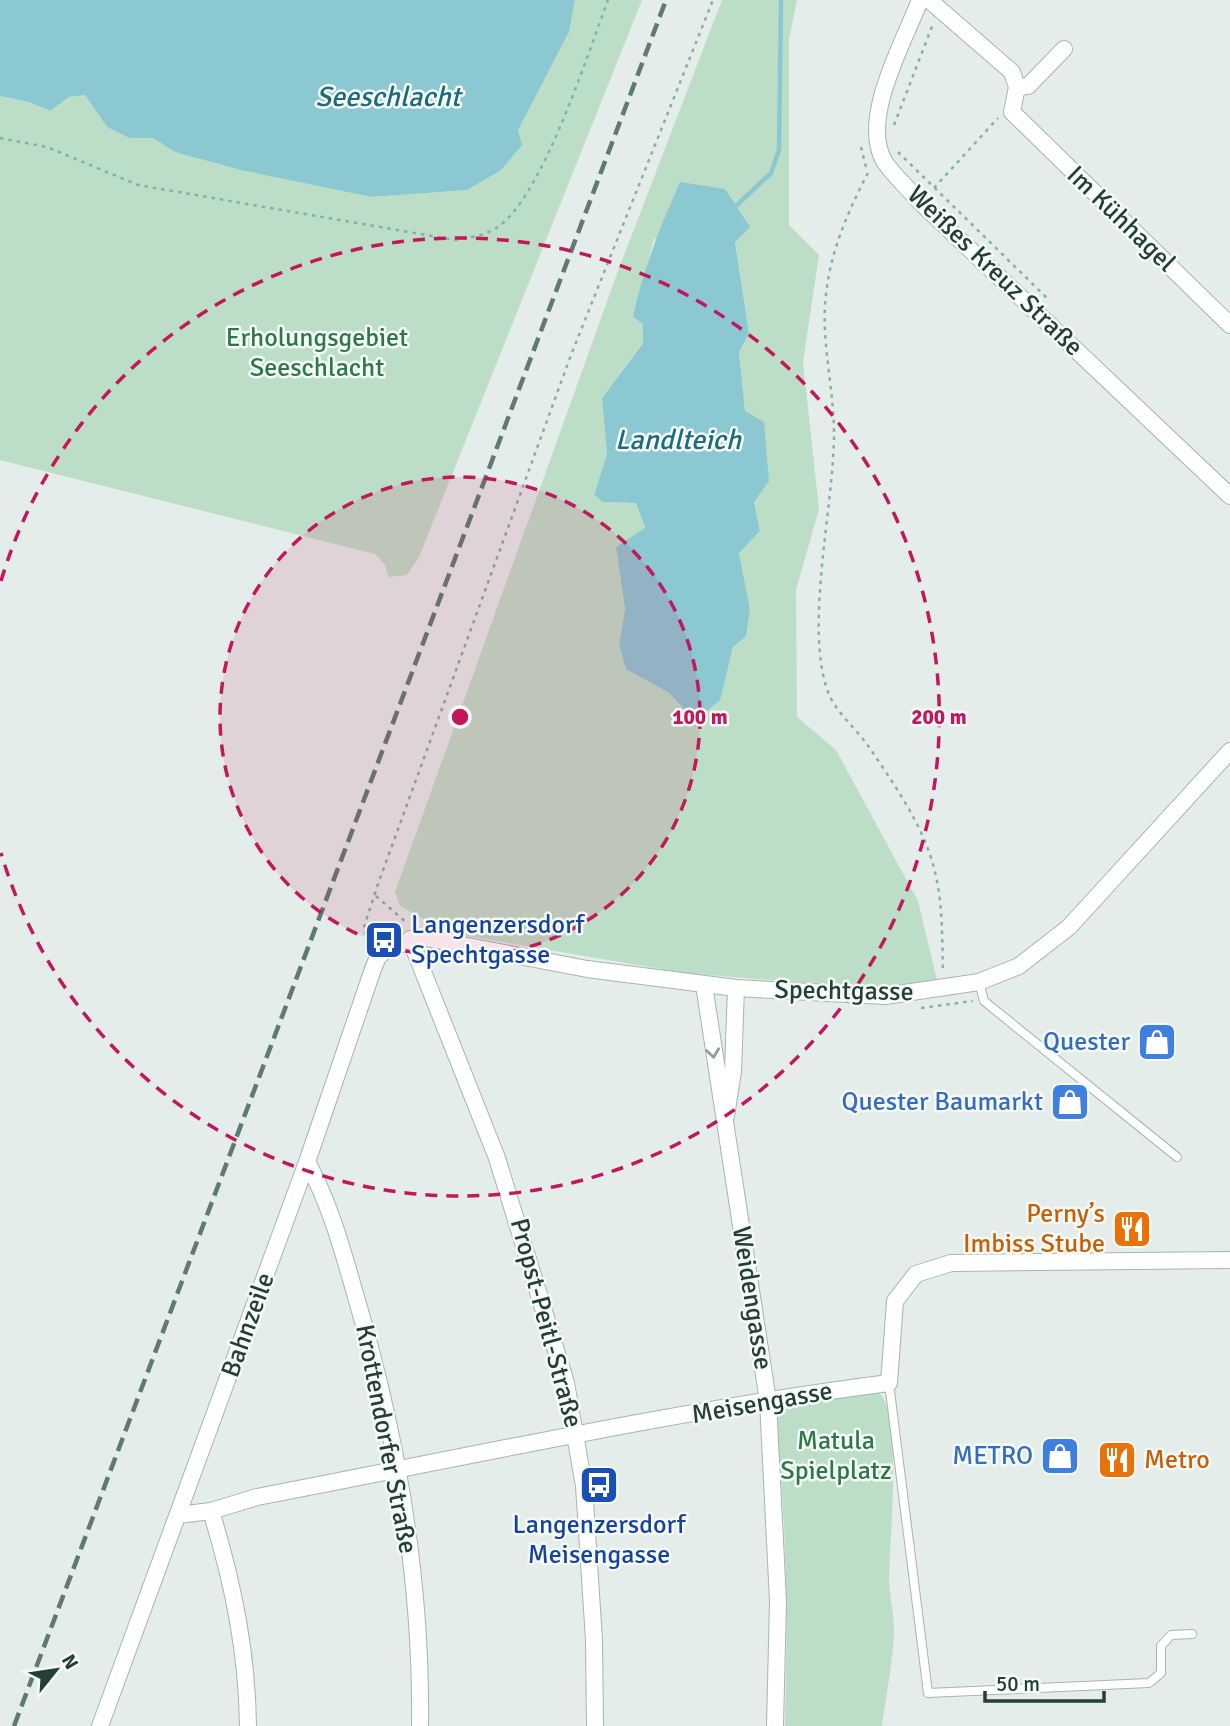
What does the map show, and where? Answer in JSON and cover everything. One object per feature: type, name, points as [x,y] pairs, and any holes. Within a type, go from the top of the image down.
[{"type":"street","name":"Weißes Kreuz Straße","points":[[920,0],[879,104],[876,136],[884,161],[920,202],[1230,496]]},
{"type":"street","points":[[934,5],[1012,72],[1017,87],[1012,112]]},
{"type":"street","points":[[1017,87],[1028,86],[1064,50]]},
{"type":"street","name":"Im Kühhagel","points":[[1012,112],[1230,325]]},
{"type":"street","name":"Spechtgasse","points":[[412,933],[587,969],[704,985],[866,996],[981,990],[1069,927],[1230,751]]},
{"type":"street","points":[[381,953],[412,933]]},
{"type":"street","name":"Propst-Peitl-Straße","points":[[412,933],[497,1158],[545,1306],[577,1436],[589,1558],[595,1726]]},
{"type":"street","name":"Bahnzeile","points":[[100,1726],[381,953]]},
{"type":"street","name":"Weidengasse","points":[[704,985],[768,1401],[778,1601],[775,1726]]},
{"type":"street","name":"Weidengasse","points":[[724,1122],[733,1071],[736,988]]},
{"type":"street","name":"Krottendorfer Straße","points":[[307,1162],[332,1221],[358,1303],[398,1470],[416,1610],[420,1726]]},
{"type":"street","points":[[889,1383],[895,1301],[916,1274],[951,1263],[1230,1260]]},
{"type":"street","name":"Meisengasse","points":[[178,1515],[211,1511],[257,1497],[577,1436],[768,1401],[889,1383]]},
{"type":"street","points":[[211,1511],[230,1572],[242,1629],[248,1726]]},
{"type":"lane","points":[[981,990],[1177,1157]]},
{"type":"lane","points":[[889,1383],[928,1693],[1149,1683],[1161,1673],[1161,1646],[1171,1635],[1192,1634]]},
{"type":"path","points":[[0,138],[47,146],[138,185],[455,240],[483,235],[504,222],[525,197],[551,145],[608,0]]},
{"type":"path","points":[[381,953],[363,930],[376,897],[378,884],[571,355],[713,0]]},
{"type":"path","points":[[893,128],[934,5]]},
{"type":"path","points":[[934,188],[999,116],[1012,112]]},
{"type":"path","points":[[897,151],[1052,304]]},
{"type":"path","points":[[868,173],[855,196],[827,285],[824,316],[833,386],[834,436],[820,610],[822,655],[828,691],[868,745],[913,820],[931,861],[941,908],[944,990]]},
{"type":"path","points":[[376,897],[412,933]]},
{"type":"path","points":[[916,1008],[963,1004],[981,990]]},
{"type":"green space","name":"Erholungsgebiet Seeschlacht","points":[[575,0],[642,0],[419,557],[407,575],[389,577],[385,565],[375,554],[0,460],[0,96],[29,102],[50,111],[69,97],[85,95],[107,127],[129,138],[153,138],[175,152],[372,197],[467,190],[517,130],[569,32]]},
{"type":"green space","points":[[722,0],[797,0],[789,39],[789,225],[819,255],[803,362],[819,509],[796,590],[797,717],[836,750],[918,901],[937,980],[907,988],[844,986],[684,973],[450,933],[400,906],[395,892],[618,271]],"holes":[[[654,239],[735,241],[749,333],[739,351],[754,502],[760,531],[739,553],[750,609],[725,668],[695,721],[669,693],[626,669],[619,645],[625,609],[616,547],[645,529],[636,503],[603,502],[594,495],[607,454],[602,398],[643,342],[643,324],[633,317]]]},
{"type":"green space","name":"Matula Spielplatz","points":[[879,1392],[891,1427],[893,1453],[889,1582],[894,1630],[882,1726],[785,1726],[786,1570],[775,1414],[790,1405]]},
{"type":"water","name":"Seeschlacht","points":[[0,0],[575,0],[569,32],[518,130],[522,145],[501,170],[467,190],[372,197],[241,170],[175,152],[153,138],[129,138],[107,127],[85,95],[69,97],[50,111],[29,102],[0,96]]},
{"type":"water","name":"Landlteich","points":[[680,182],[725,189],[750,227],[735,242],[749,333],[739,352],[745,411],[764,422],[769,481],[754,502],[760,531],[739,553],[750,609],[746,636],[733,647],[720,700],[695,721],[669,693],[626,669],[619,645],[625,609],[616,547],[645,528],[636,503],[603,502],[594,495],[607,454],[602,398],[643,343],[643,324],[633,317],[637,299],[653,248]]},
{"type":"waterway","points":[[737,205],[771,173],[779,150],[781,0]]},
{"type":"railway","points":[[14,1726],[666,0]]},
{"type":"place","name":"Langenzersdorf Spechtgasse","points":[[384,940]]},
{"type":"place","name":"Quester","points":[[1157,1042]]},
{"type":"place","name":"Quester Baumarkt","points":[[1070,1102]]},
{"type":"place","name":"Perny’s Imbiss Stube","points":[[1132,1229]]},
{"type":"place","name":"METRO","points":[[1060,1456]]},
{"type":"place","name":"Metro","points":[[1117,1460]]},
{"type":"place","name":"Langenzersdorf Meisengasse","points":[[599,1485]]}]
